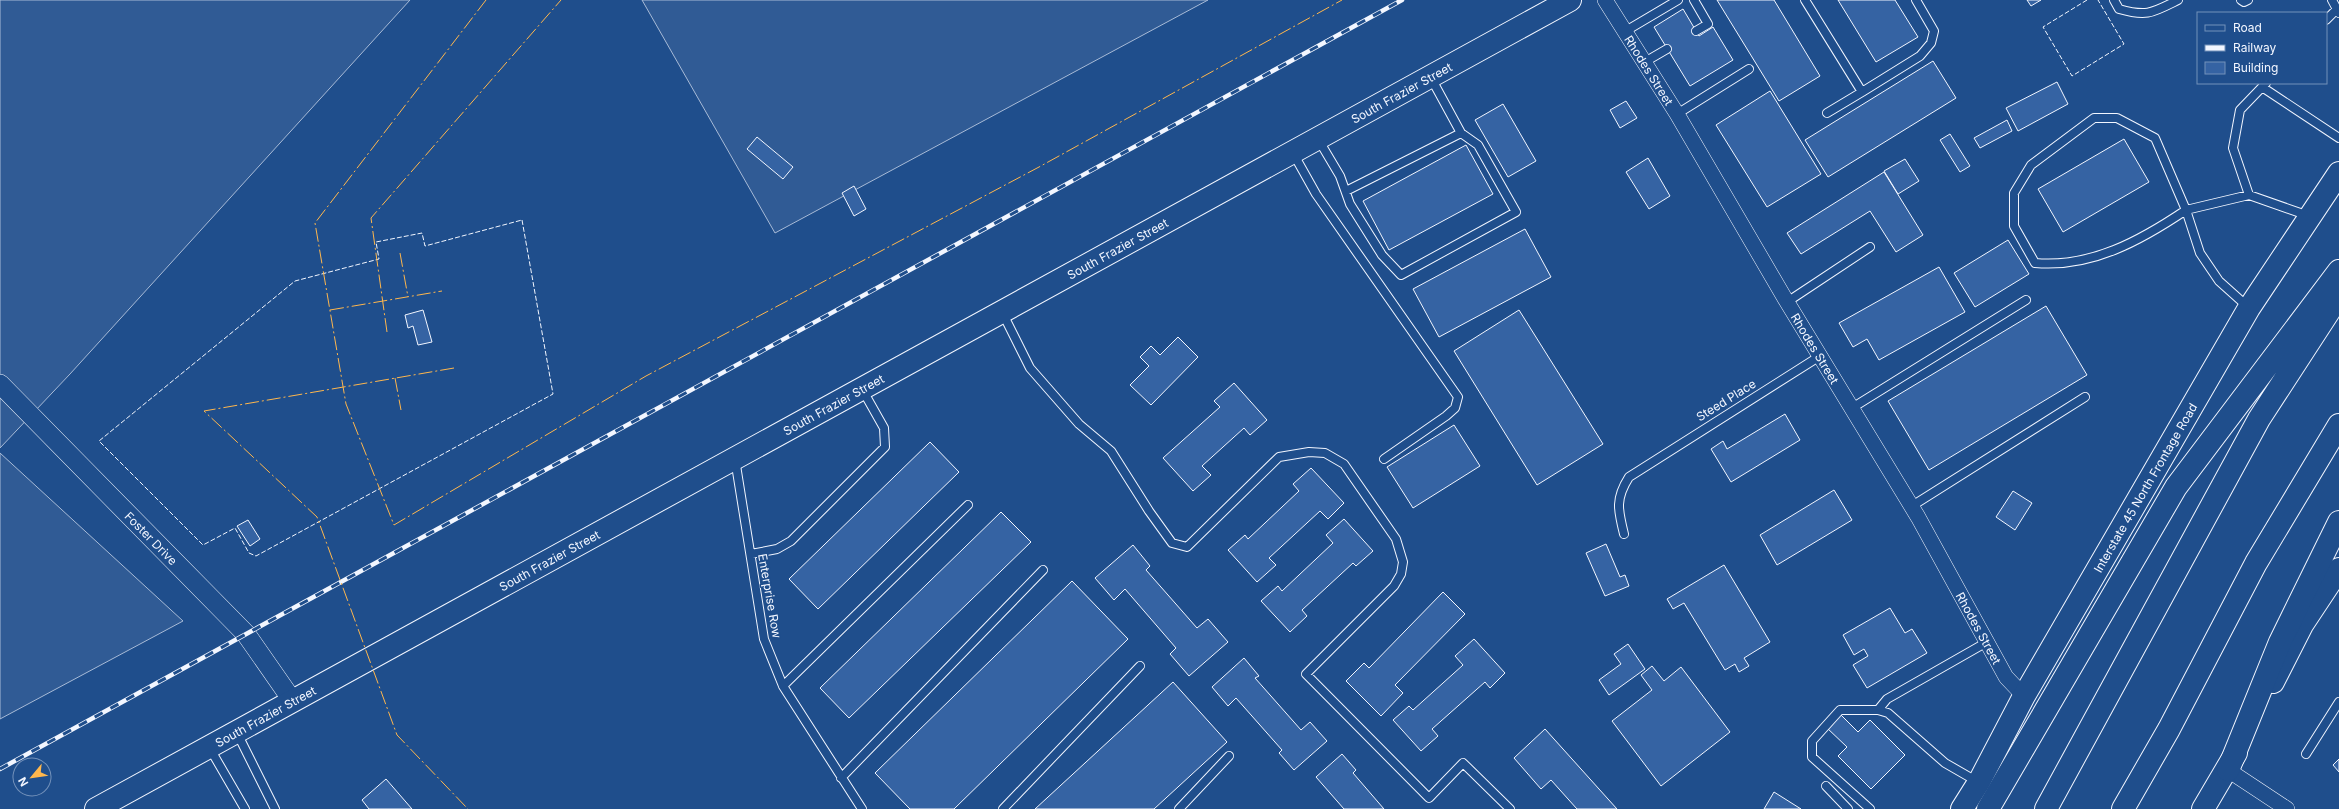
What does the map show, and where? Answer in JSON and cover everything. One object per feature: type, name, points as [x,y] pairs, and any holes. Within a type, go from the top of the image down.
[{"type":"main road","name":"South Frazier Street","points":[[104,807],[292,700],[1570,0]]},
{"type":"main road","name":"Interstate 45 North Frontage Road","points":[[1962,809],[1979,782],[2024,696],[2249,308],[2339,173]]},
{"type":"main road","points":[[1988,809],[2176,487],[2339,270]]},
{"type":"main road","points":[[2046,809],[2258,420],[2339,296]]},
{"type":"main road","points":[[2123,809],[2169,729],[2256,563],[2339,424]]},
{"type":"main road","points":[[2228,770],[2280,642],[2339,522]]},
{"type":"main road","points":[[2203,809],[2228,770],[2302,625],[2339,569]]},
{"type":"street","name":"Rhodes Street","points":[[1605,0],[1643,63],[1677,114],[1787,302],[1912,506],[2006,677],[2024,696]]},
{"type":"street","name":"Foster Drive","points":[[0,384],[246,634],[292,700]]},
{"type":"street","points":[[2228,770],[2287,809]]},
{"type":"lane","points":[[1624,32],[1678,0]]},
{"type":"lane","points":[[1694,0],[1708,24],[1696,31]]},
{"type":"lane","points":[[1805,0],[1862,92]]},
{"type":"lane","points":[[1827,113],[1920,56],[1931,43],[1934,31],[1916,0]]},
{"type":"lane","points":[[2114,0],[2119,9],[2139,14],[2155,12],[2178,0]]},
{"type":"lane","points":[[2241,0],[2244,2],[2248,0]]},
{"type":"lane","points":[[2327,19],[2338,11],[2332,0]]},
{"type":"lane","points":[[1643,63],[1667,49]]},
{"type":"lane","points":[[1677,114],[1749,69]]},
{"type":"lane","points":[[1318,139],[1340,176],[1350,204],[1382,255],[1401,275],[1516,212],[1478,145],[1461,133],[1431,77]]},
{"type":"lane","points":[[2249,195],[2233,148],[2240,110],[2264,85],[2339,138]]},
{"type":"lane","points":[[2249,308],[2218,282],[2200,253],[2186,210],[2155,138],[2117,118],[2094,118],[2031,165],[2014,193],[2014,226],[2035,264],[2055,265],[2098,258],[2160,228],[2186,210],[2249,195],[2311,217]]},
{"type":"lane","points":[[1346,191],[1461,133]]},
{"type":"lane","points":[[1293,153],[1316,194],[1458,397],[1455,408],[1446,416],[1384,459]]},
{"type":"lane","points":[[1787,302],[1870,246]]},
{"type":"lane","points":[[1852,408],[2026,300]]},
{"type":"lane","points":[[1002,312],[1030,368],[1079,424],[1111,451],[1148,511],[1172,543],[1188,547],[1279,458],[1309,452],[1325,454],[1344,464],[1388,525],[1401,550],[1403,562],[1401,574],[1394,586],[1306,674],[1429,798],[1463,763],[1510,809]]},
{"type":"lane","name":"Steed Place","points":[[1624,534],[1619,514],[1620,491],[1629,477],[1645,465],[1820,356]]},
{"type":"lane","points":[[751,554],[777,548],[791,541],[885,447],[884,428],[862,388]]},
{"type":"lane","points":[[1912,506],[2085,397]]},
{"type":"lane","name":"Enterprise Row","points":[[735,458],[764,639],[783,686],[862,809]]},
{"type":"lane","points":[[783,686],[968,505]]},
{"type":"lane","points":[[841,778],[1043,570]]},
{"type":"lane","points":[[1878,710],[1887,699],[1987,642]]},
{"type":"lane","points":[[1003,809],[1140,666]]},
{"type":"lane","points":[[2306,754],[2339,702]]},
{"type":"lane","points":[[1870,809],[1812,757],[1812,741],[1840,710],[1878,710],[1888,713],[1944,763],[1979,782]]},
{"type":"lane","points":[[236,732],[275,809]]},
{"type":"lane","points":[[209,746],[246,809]]},
{"type":"lane","points":[[1179,809],[1229,756]]},
{"type":"lane","points":[[1826,786],[1848,809]]},
{"type":"shaded area","points":[[0,0],[410,0],[70,374],[0,448]]},
{"type":"shaded area","points":[[642,0],[1208,0],[775,233]]},
{"type":"shaded area","points":[[0,453],[183,621],[0,719]]},
{"type":"building","points":[[1717,0],[1774,0],[1820,76],[1779,101]]},
{"type":"building","points":[[1838,0],[1895,0],[1918,37],[1876,62]]},
{"type":"building","points":[[2027,0],[2041,0],[2031,6]]},
{"type":"building","points":[[1683,9],[1699,36],[1713,27],[1733,60],[1690,86],[1654,27]]},
{"type":"building","points":[[1933,61],[1956,98],[1828,177],[1805,140]]},
{"type":"building","points":[[2057,82],[2068,104],[2018,131],[2006,108]]},
{"type":"building","points":[[1770,91],[1821,174],[1767,207],[1716,125]]},
{"type":"building","points":[[1626,101],[1637,118],[1620,128],[1610,110]]},
{"type":"building","points":[[1503,104],[1536,161],[1508,177],[1475,120]]},
{"type":"building","points":[[2007,120],[2012,131],[1980,148],[1974,138]]},
{"type":"building","points":[[1950,134],[1970,166],[1960,172],[1940,140]]},
{"type":"building","points":[[757,137],[793,167],[783,179],[747,149]]},
{"type":"building","points":[[2124,139],[2149,182],[2063,232],[2038,189]]},
{"type":"building","points":[[1466,145],[1493,194],[1389,250],[1363,201]]},
{"type":"building","points":[[1648,158],[1670,196],[1649,209],[1626,172]]},
{"type":"building","points":[[1905,159],[1919,181],[1898,194],[1884,171]]},
{"type":"building","points":[[1884,172],[1923,235],[1896,252],[1870,211],[1801,254],[1787,233]]},
{"type":"building","points":[[854,186],[866,209],[854,216],[842,193]]},
{"type":"building","points":[[1525,229],[1551,277],[1439,337],[1413,289]]},
{"type":"building","points":[[2008,240],[2029,274],[1975,307],[1954,273]]},
{"type":"building","points":[[1939,267],[1965,312],[1879,360],[1867,339],[1853,347],[1839,323]]},
{"type":"building","points":[[2046,306],[2087,375],[1929,470],[1888,401]]},
{"type":"building","points":[[423,310],[432,342],[418,345],[413,326],[408,328],[405,315]]},
{"type":"building","points":[[1519,310],[1603,444],[1537,485],[1454,351]]},
{"type":"building","points":[[1178,337],[1198,357],[1151,405],[1130,385],[1149,366],[1140,357],[1151,346],[1160,355]]},
{"type":"building","points":[[1234,383],[1267,420],[1250,435],[1244,428],[1202,466],[1211,475],[1193,491],[1163,458],[1220,407],[1214,401]]},
{"type":"building","points":[[1785,414],[1800,440],[1731,482],[1711,449],[1723,441],[1727,449]]},
{"type":"building","points":[[1454,425],[1480,466],[1413,508],[1387,467]]},
{"type":"building","points":[[930,442],[959,472],[818,609],[789,579]]},
{"type":"building","points":[[1311,468],[1344,503],[1328,519],[1320,511],[1269,558],[1276,565],[1257,582],[1228,550],[1245,535],[1248,539],[1299,491],[1293,484]]},
{"type":"building","points":[[1834,490],[1852,520],[1777,565],[1760,535]]},
{"type":"building","points":[[2013,491],[2032,503],[2015,530],[1996,517]]},
{"type":"building","points":[[1001,512],[1031,542],[849,718],[820,688]]},
{"type":"building","points":[[1344,519],[1373,551],[1356,566],[1353,563],[1302,610],[1307,616],[1290,632],[1261,601],[1278,586],[1282,591],[1333,543],[1326,535]]},
{"type":"building","points":[[248,520],[260,539],[250,546],[237,526]]},
{"type":"building","points":[[1606,544],[1620,577],[1625,575],[1629,586],[1605,596],[1586,553]]},
{"type":"building","points":[[1133,545],[1150,566],[1146,570],[1197,628],[1208,619],[1228,642],[1189,676],[1170,654],[1176,648],[1125,589],[1114,600],[1095,578]]},
{"type":"building","points":[[1724,565],[1770,642],[1744,658],[1749,666],[1739,672],[1735,664],[1725,670],[1684,603],[1673,609],[1667,599]]},
{"type":"building","points":[[1072,581],[1128,639],[954,809],[910,809],[875,773]]},
{"type":"building","points":[[1443,592],[1465,614],[1395,685],[1403,693],[1381,716],[1346,681],[1364,663],[1369,668]]},
{"type":"building","points":[[1890,608],[1905,633],[1912,629],[1927,653],[1867,688],[1853,665],[1868,656],[1864,649],[1854,655],[1843,635]]},
{"type":"building","points":[[1474,639],[1505,673],[1490,688],[1485,682],[1432,729],[1438,736],[1421,751],[1393,720],[1409,706],[1413,710],[1463,665],[1455,656]]},
{"type":"building","points":[[1628,644],[1645,669],[1609,695],[1599,680],[1621,664],[1614,654]]},
{"type":"building","points":[[1244,658],[1259,676],[1255,678],[1301,730],[1310,722],[1327,741],[1294,770],[1279,753],[1282,750],[1236,698],[1228,706],[1212,687]]},
{"type":"building","points":[[1652,666],[1664,681],[1681,667],[1730,732],[1661,786],[1612,721],[1652,690],[1641,675]]},
{"type":"building","points":[[1173,682],[1227,742],[1154,809],[1035,809]]},
{"type":"building","points":[[1839,713],[1858,732],[1870,720],[1905,755],[1871,789],[1838,756],[1847,747],[1826,727]]},
{"type":"building","points":[[1545,729],[1617,809],[1577,809],[1551,780],[1541,789],[1514,758]]},
{"type":"building","points":[[1342,754],[1356,770],[1353,773],[1384,809],[1344,809],[1316,777]]},
{"type":"building","points":[[2339,759],[2339,772],[2333,765]]},
{"type":"building","points":[[386,779],[412,809],[369,809],[362,800]]},
{"type":"building","points":[[1774,792],[1801,809],[1764,809]]},
{"type":"railway","points":[[0,769],[1402,0]]},
{"type":"fence","points":[[2087,0],[2043,27],[2072,76],[2124,44],[2098,0]]},
{"type":"fence","points":[[522,220],[553,394],[256,556],[249,553],[235,528],[203,545],[99,441],[295,281],[379,259],[376,242],[422,233],[425,246],[522,220]]},
{"type":"power","points":[[486,0],[315,223],[346,404],[394,525],[646,376],[1039,167],[1342,0]]},
{"type":"power","points":[[387,332],[371,218],[561,0]]},
{"type":"power","points":[[400,253],[408,297]]},
{"type":"power","points":[[330,310],[442,291]]},
{"type":"power","points":[[454,368],[204,411],[317,517],[397,735],[468,809]]},
{"type":"power","points":[[395,378],[401,410]]}]
